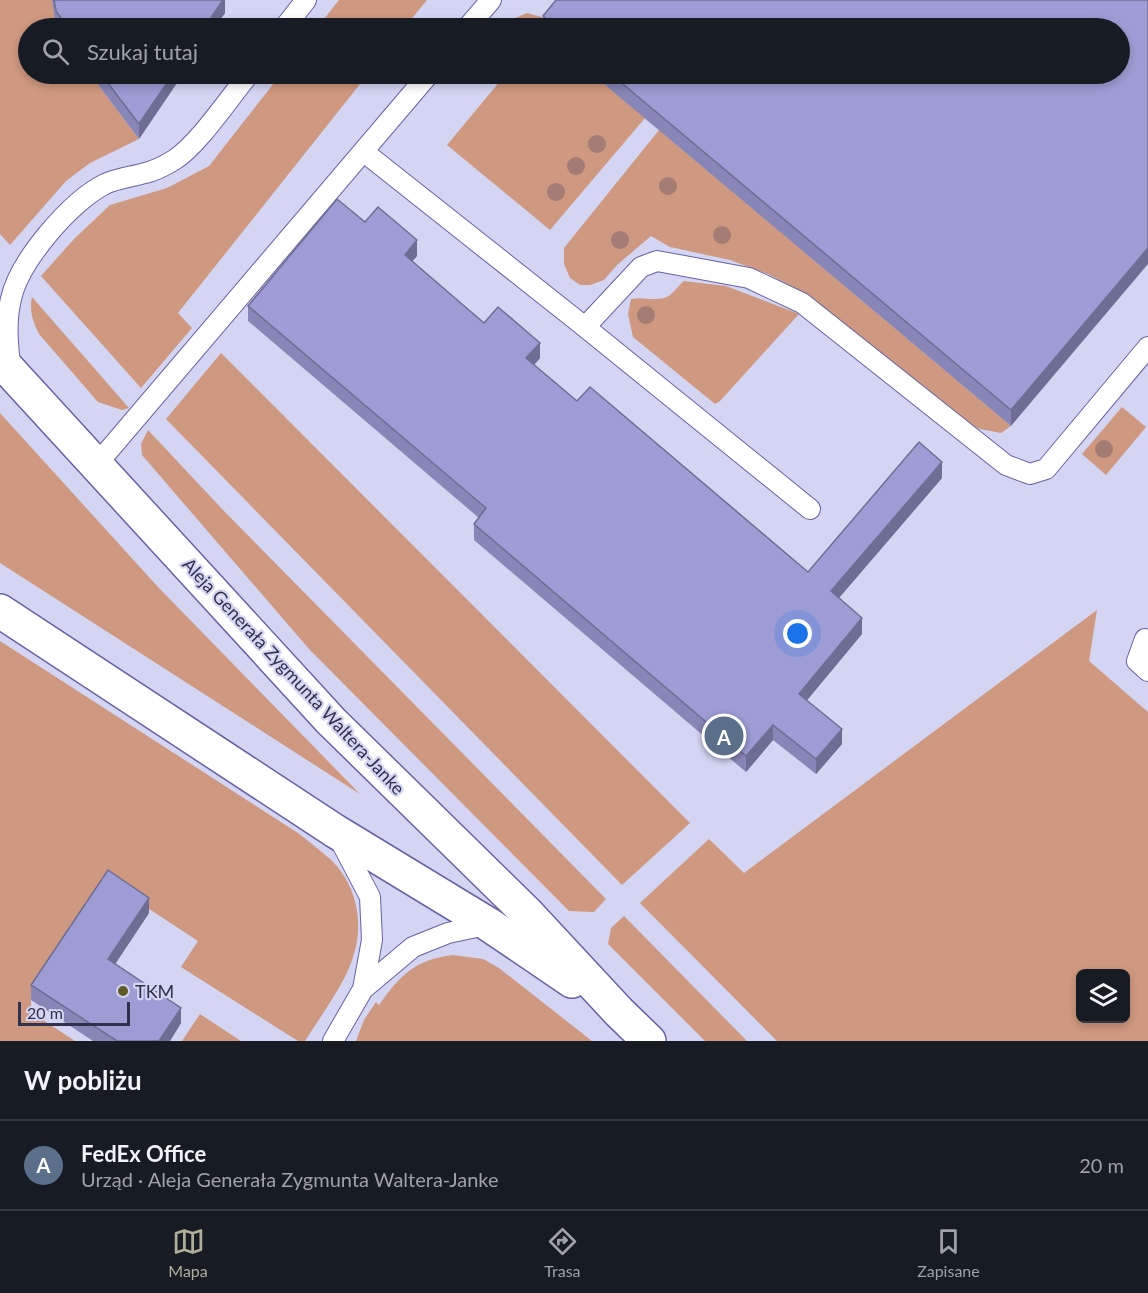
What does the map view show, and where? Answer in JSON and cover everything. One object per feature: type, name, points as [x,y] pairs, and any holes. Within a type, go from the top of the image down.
[{"type":"main road","name":"Aleja Generała Zygmunta Waltera-Janke","points":[[5,366],[332,721],[527,913],[649,1041]]},
{"type":"main road","name":"Aleja Generała Zygmunta Waltera-Janke","points":[[0,611],[335,831],[488,924],[619,1012]]},
{"type":"lane","points":[[292,18],[306,0]]},
{"type":"lane","points":[[476,18],[491,0]]},
{"type":"lane","points":[[5,366],[10,299],[22,272],[43,240],[78,203],[104,184],[146,173],[175,159],[191,145],[241,84]]},
{"type":"lane","points":[[97,464],[421,84]]},
{"type":"lane","points":[[364,152],[810,509]]},
{"type":"lane","points":[[585,327],[641,267],[657,261],[749,278],[802,303],[1006,465],[1030,474],[1046,469],[1148,347]]},
{"type":"lane","points":[[1145,639],[1137,661],[1148,671]]},
{"type":"lane","points":[[333,1041],[363,989],[372,940],[370,897],[335,831]]},
{"type":"lane","points":[[363,989],[413,947],[448,933],[527,913]]},
{"type":"shaded area","points":[[0,0],[52,0],[55,18],[18,18],[18,84],[98,84],[139,139],[90,163],[66,181],[10,245],[0,234]]},
{"type":"shaded area","points":[[339,0],[427,0],[412,18],[325,18]]},
{"type":"shaded area","points":[[527,13],[545,18],[515,18]]},
{"type":"shaded area","points":[[273,84],[360,84],[178,313],[192,328],[141,388],[41,276],[74,239],[110,205],[167,188],[209,166]]},
{"type":"shaded area","points":[[498,84],[604,84],[645,118],[550,230],[447,145]]},
{"type":"shaded area","points":[[659,130],[1011,426],[1001,433],[980,429],[959,421],[799,290],[768,274],[730,260],[670,247],[651,236],[617,265],[604,280],[590,285],[580,285],[570,278],[564,264],[564,248]]},
{"type":"shaded area","points":[[684,281],[726,286],[799,314],[715,404],[633,337],[628,314],[631,299],[666,297]]},
{"type":"shaded area","points":[[32,297],[129,408],[122,410],[98,402],[39,334],[32,316]]},
{"type":"shaded area","points":[[221,353],[690,823],[622,885],[166,419]]},
{"type":"shaded area","points":[[1122,407],[1146,427],[1106,475],[1082,454]]},
{"type":"shaded area","points":[[0,413],[158,587],[360,794],[0,563]]},
{"type":"shaded area","points":[[148,430],[224,511],[606,899],[594,912],[569,911],[309,649],[142,455],[141,444]]},
{"type":"shaded area","points":[[1097,610],[1089,661],[1148,712],[1148,1041],[777,1041],[640,903],[709,839],[744,873]]},
{"type":"shaded area","points":[[0,641],[298,833],[338,867],[348,882],[354,898],[358,919],[357,938],[346,974],[305,1041],[298,1041],[181,967],[198,941],[114,886],[31,1000],[31,1012],[75,1041],[0,1041]]},
{"type":"shaded area","points":[[624,916],[747,1041],[705,1041],[608,944],[611,928]]},
{"type":"shaded area","points":[[453,955],[483,959],[499,968],[592,1041],[356,1041],[364,1020],[376,1002],[379,1005],[402,977],[428,961]]},
{"type":"shaded area","points":[[200,1014],[241,1041],[182,1041]]},
{"type":"building","points":[[54,0],[223,0],[211,18],[61,18],[56,11]]},
{"type":"building","points":[[556,0],[1148,0],[1148,248],[1011,410],[623,84],[1130,84],[1130,18],[545,18],[543,16]]},
{"type":"building","points":[[109,84],[166,84],[139,124]]},
{"type":"building","points":[[337,199],[365,222],[378,207],[417,240],[405,255],[484,323],[498,307],[540,343],[526,358],[577,401],[590,387],[808,572],[919,442],[942,462],[831,591],[862,618],[799,694],[842,729],[816,759],[773,725],[746,756],[474,524],[486,508],[248,306]]},
{"type":"building","points":[[108,870],[149,898],[108,959],[181,1008],[159,1041],[117,1041],[31,985]]},
{"type":"place","name":"FedEx Office","points":[[724,736]]},
{"type":"place","name":"TKM","points":[[123,991]]}]
